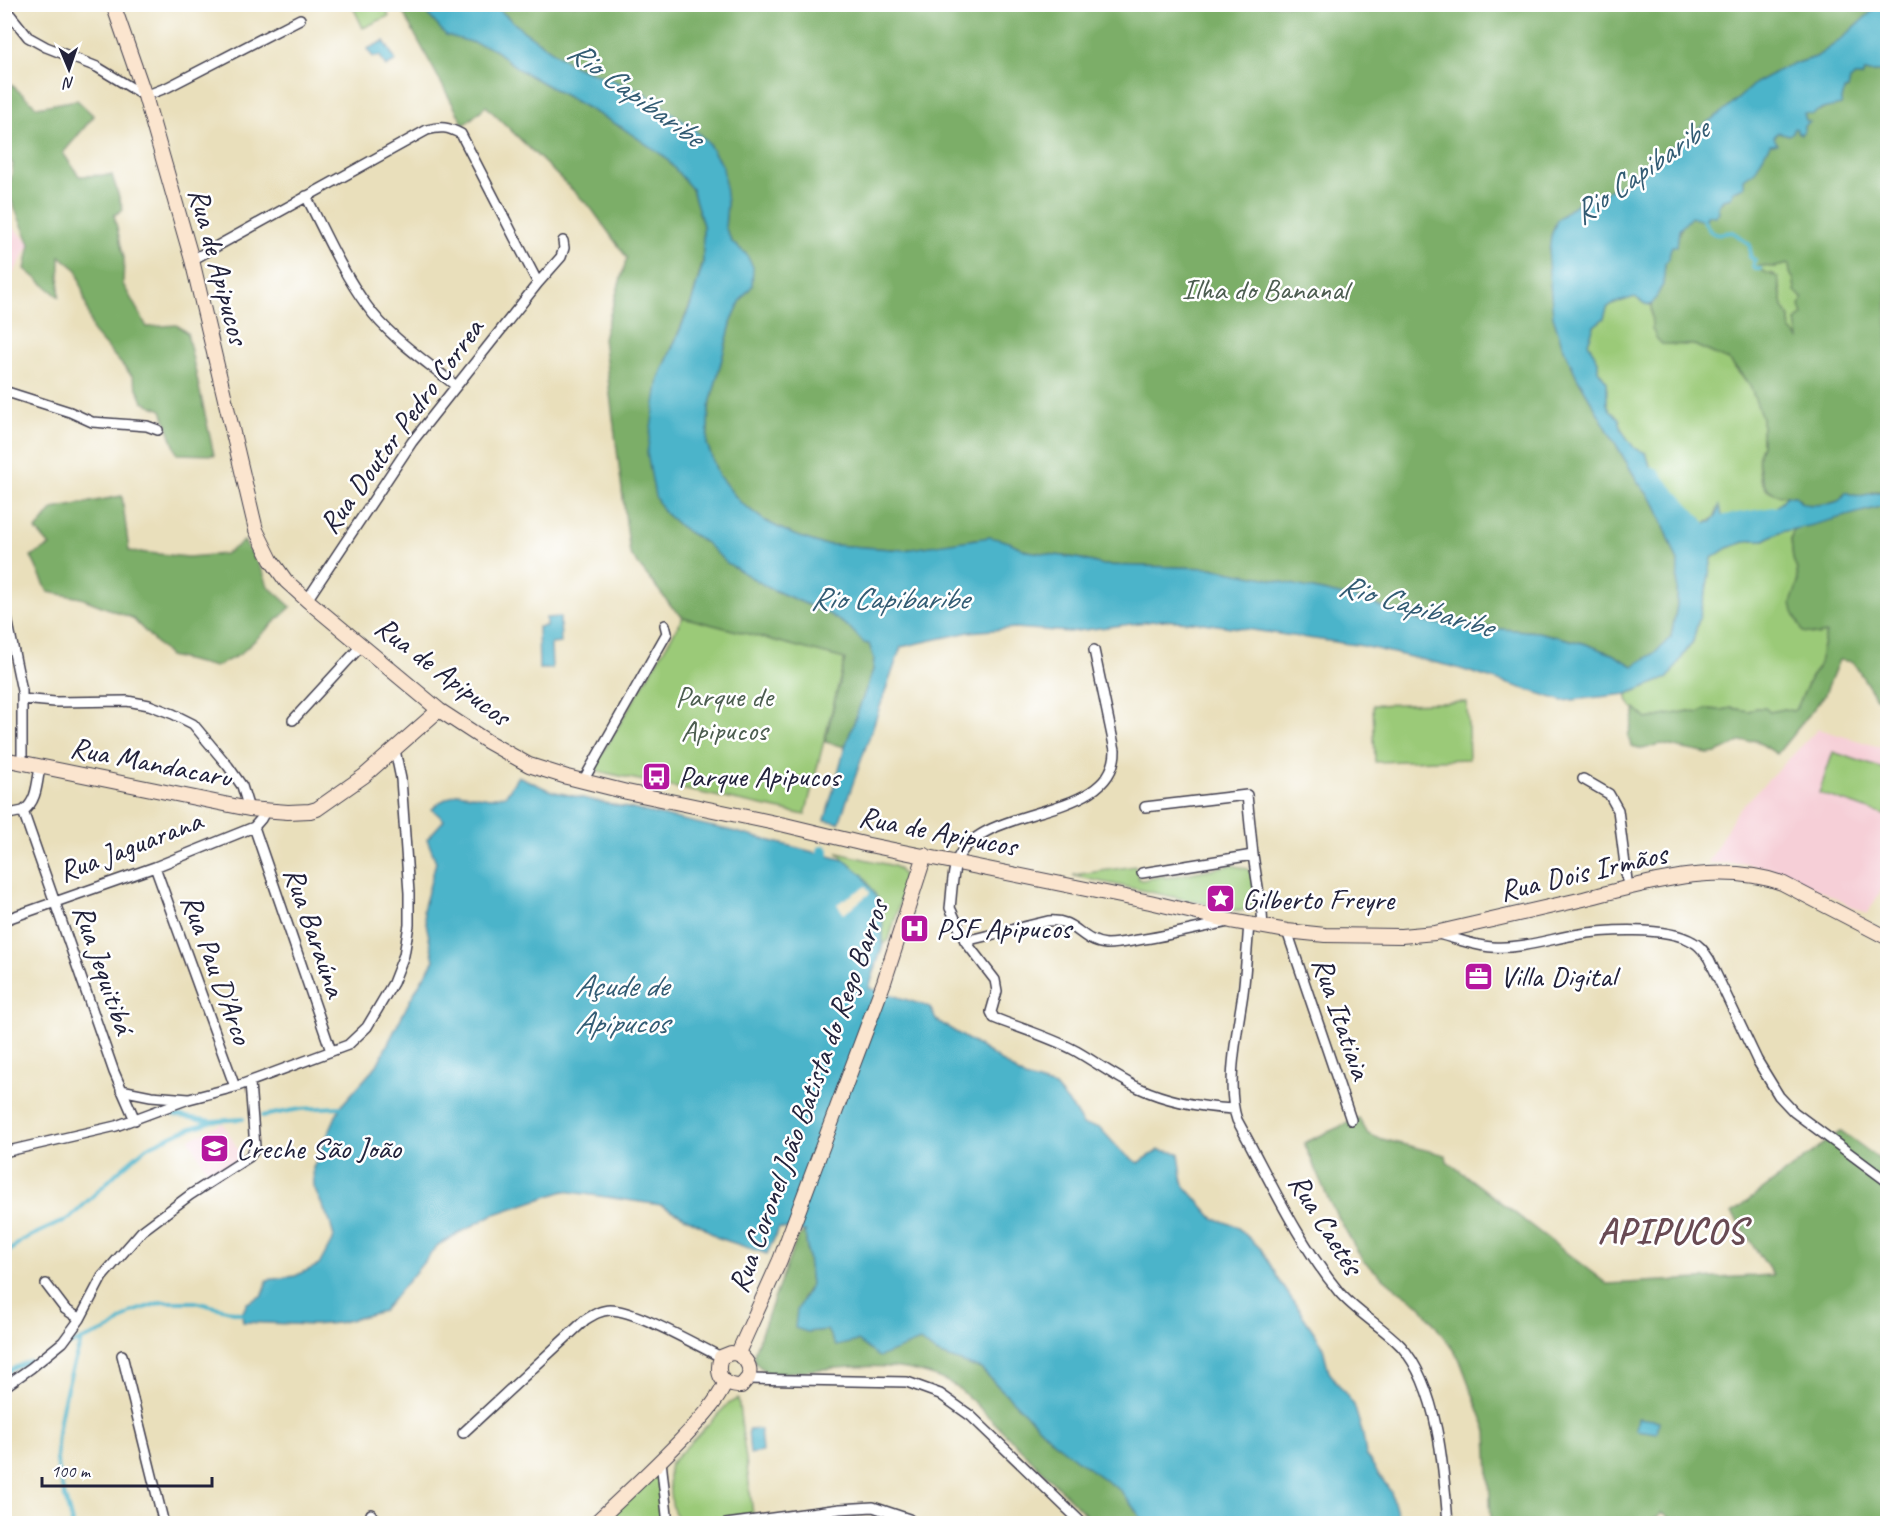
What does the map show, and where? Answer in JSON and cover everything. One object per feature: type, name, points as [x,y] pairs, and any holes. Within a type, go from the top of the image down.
[{"type":"main road","name":"Rua de Apipucos","points":[[113,4],[145,96],[192,260],[256,530],[271,560],[286,581],[439,710],[529,765],[583,781],[864,844],[1282,930]]},
{"type":"main road","points":[[395,750],[439,710]]},
{"type":"main road","name":"Rua Mandacaru","points":[[4,759],[249,809],[288,812],[317,809],[364,776],[395,750]]},
{"type":"main road","name":"Rua Coronel João Batista do Rego Barros","points":[[738,1353],[780,1260],[884,982],[925,855]]},
{"type":"main road","name":"Rua Dois Irmãos","points":[[1282,930],[1360,936],[1436,933],[1628,888],[1700,875],[1727,873],[1763,877],[1799,892],[1887,938]]},
{"type":"main road","points":[[594,1524],[661,1461],[717,1399],[725,1384],[719,1363],[722,1357],[738,1353],[746,1362],[749,1370],[748,1379],[741,1386],[725,1384]]},
{"type":"street","points":[[4,7],[28,38],[97,67],[145,96],[168,87],[300,19]]},
{"type":"street","points":[[192,260],[427,130],[449,128],[461,134],[538,283]]},
{"type":"street","points":[[306,196],[346,274],[367,307],[388,330],[456,386]]},
{"type":"street","name":"Rua Doutor Pedro Correa","points":[[307,600],[412,442],[561,257],[564,248],[563,241]]},
{"type":"street","points":[[4,391],[61,409],[92,422],[147,426],[158,430]]},
{"type":"street","points":[[4,604],[8,643],[22,699],[22,762]]},
{"type":"street","points":[[583,781],[667,633],[665,625]]},
{"type":"street","points":[[293,720],[363,645]]},
{"type":"street","points":[[1094,650],[1115,750],[1115,761],[1110,773],[1091,792],[1078,799],[986,831],[962,851],[957,862],[950,908],[965,940],[994,980],[997,991],[991,1012],[994,1018],[1045,1036],[1139,1088],[1178,1102],[1202,1107],[1233,1108]]},
{"type":"street","points":[[22,699],[55,702],[127,701],[149,705],[173,714],[193,724],[216,750],[242,786],[249,809]]},
{"type":"street","points":[[4,1152],[135,1120],[189,1099],[250,1083],[348,1045],[367,1027],[393,983],[404,956],[409,925],[401,779],[395,750]]},
{"type":"street","points":[[4,815],[23,811],[31,804],[40,767]]},
{"type":"street","points":[[1582,779],[1609,794],[1618,810],[1628,888]]},
{"type":"street","name":"Rua Caetés","points":[[1145,807],[1247,795],[1252,855],[1262,913],[1256,925],[1244,985],[1232,1079],[1233,1108],[1237,1120],[1294,1225],[1319,1264],[1339,1292],[1395,1340],[1415,1367],[1434,1416],[1448,1524]]},
{"type":"street","points":[[254,827],[266,810]]},
{"type":"street","name":"Rua Jequitibá","points":[[23,811],[87,998],[121,1090],[135,1120]]},
{"type":"street","name":"Rua Baraúna","points":[[254,827],[331,1051]]},
{"type":"street","name":"Rua Jaguarana","points":[[4,920],[155,867],[254,827]]},
{"type":"street","points":[[1142,873],[1252,855]]},
{"type":"street","name":"Rua Pau D'Arco","points":[[155,867],[235,1088]]},
{"type":"street","points":[[965,940],[1058,920],[1068,923],[1086,937],[1105,944],[1152,939],[1230,921]]},
{"type":"street","name":"Rua Itatiaia","points":[[1282,930],[1351,1120]]},
{"type":"street","points":[[1436,933],[1491,947],[1617,931],[1652,932],[1679,936],[1694,943],[1702,949],[1708,959],[1757,1060],[1779,1096],[1794,1112],[1887,1182]]},
{"type":"street","points":[[4,1387],[63,1342],[80,1319],[102,1277],[141,1231],[190,1195],[249,1157],[255,1147],[250,1083]]},
{"type":"street","points":[[121,1090],[151,1096],[189,1099]]},
{"type":"street","points":[[46,1284],[65,1309],[80,1319]]},
{"type":"street","points":[[463,1432],[595,1313],[611,1310],[647,1320],[722,1357]]},
{"type":"street","points":[[122,1355],[164,1524]]},
{"type":"street","points":[[748,1379],[907,1382],[940,1394],[971,1416],[1083,1524]]},
{"type":"street","points":[[661,1461],[668,1524]]},
{"type":"street","points":[[726,1524],[840,1509],[873,1507],[909,1519],[915,1524]]},
{"type":"street","points":[[371,1515],[377,1524]]},
{"type":"shaded area","points":[[5,219],[30,244],[5,288]]},
{"type":"shaded area","points":[[1818,729],[1887,749],[1887,881],[1867,914],[1797,879],[1769,868],[1738,863],[1708,863],[1735,814]]},
{"type":"shaded area","name":"Creche São João","points":[[223,1123],[242,1157],[212,1179],[189,1139]]},
{"type":"green space","points":[[352,5],[384,5],[389,16],[363,28]]},
{"type":"green space","points":[[399,5],[424,5],[430,17],[471,42],[492,48],[520,70],[621,127],[665,157],[692,189],[703,225],[703,261],[692,300],[659,379],[655,496],[664,512],[682,528],[769,588],[829,614],[850,628],[864,643],[869,644],[874,658],[873,670],[845,747],[825,742],[845,659],[683,617],[672,607],[630,554],[603,338],[627,258],[591,208],[486,106],[464,125]]},
{"type":"green space","name":"Ilha do Bananal","points":[[494,5],[1879,5],[1839,41],[1816,57],[1785,67],[1755,83],[1728,108],[1670,148],[1624,184],[1576,204],[1557,220],[1551,236],[1553,316],[1562,344],[1577,377],[1638,482],[1656,505],[1678,562],[1677,606],[1671,637],[1655,653],[1633,666],[1612,654],[1586,644],[1538,632],[1429,623],[1323,591],[1210,568],[1103,565],[1077,558],[1027,551],[1009,542],[974,539],[904,550],[821,544],[794,535],[765,521],[740,502],[718,475],[707,444],[709,408],[732,320],[741,299],[752,285],[746,254],[732,242],[725,227],[727,204],[708,143],[693,128],[641,91],[572,65],[522,30]]},
{"type":"green space","points":[[1887,68],[1887,492],[1875,491],[1864,496],[1843,495],[1841,500],[1833,502],[1805,504],[1796,496],[1774,493],[1762,480],[1758,457],[1762,446],[1762,418],[1750,386],[1738,370],[1728,360],[1694,345],[1662,344],[1652,329],[1651,305],[1663,285],[1665,263],[1672,246],[1677,245],[1678,236],[1688,220],[1691,217],[1706,218],[1733,191],[1738,190],[1744,179],[1758,165],[1770,144],[1774,144],[1774,137],[1778,132],[1789,135],[1794,128],[1804,127],[1809,122],[1806,121],[1804,113],[1841,105],[1844,90],[1848,89],[1849,80],[1854,77],[1862,77],[1864,72],[1883,72]],"holes":[[[1789,264],[1794,280],[1795,291],[1803,299],[1800,306],[1803,315],[1796,321],[1799,339],[1790,329],[1790,318],[1783,307],[1778,278],[1762,271],[1759,266],[1775,267]]]},
{"type":"green space","points":[[5,79],[37,107],[77,100],[94,116],[63,153],[79,176],[112,175],[123,210],[114,215],[124,258],[123,284],[147,327],[177,325],[187,333],[214,455],[177,454],[162,410],[143,402],[132,376],[93,332],[77,270],[60,256],[59,297],[25,269],[30,244],[9,195],[13,163],[5,161]]},
{"type":"green space","points":[[1789,264],[1795,290],[1803,299],[1803,315],[1796,321],[1799,341],[1790,329],[1790,318],[1783,307],[1780,286],[1774,274],[1766,273],[1759,266],[1775,267]]},
{"type":"green space","points":[[1635,297],[1651,305],[1652,329],[1662,344],[1694,345],[1728,360],[1750,386],[1762,418],[1762,446],[1758,461],[1761,478],[1769,491],[1787,496],[1761,521],[1753,525],[1748,521],[1723,518],[1717,510],[1713,519],[1704,523],[1676,510],[1669,502],[1668,495],[1672,492],[1657,481],[1646,453],[1634,448],[1622,431],[1619,418],[1610,411],[1607,404],[1607,382],[1598,370],[1598,361],[1588,343],[1594,326],[1604,318],[1607,308],[1612,304]]},
{"type":"green space","points":[[122,496],[129,551],[188,557],[225,554],[244,541],[263,572],[268,586],[291,607],[239,655],[215,667],[169,656],[132,618],[81,598],[48,592],[31,556],[50,546],[36,530],[53,509]]},
{"type":"green space","points":[[1887,505],[1887,694],[1876,698],[1853,662],[1839,660],[1824,696],[1777,754],[1755,740],[1740,742],[1717,753],[1708,754],[1660,744],[1643,749],[1631,746],[1628,736],[1636,709],[1647,719],[1689,711],[1699,713],[1706,709],[1732,708],[1749,711],[1765,708],[1770,712],[1784,709],[1793,711],[1797,708],[1811,677],[1818,668],[1826,633],[1818,635],[1803,632],[1793,612],[1791,603],[1798,583],[1791,539],[1793,529]]},
{"type":"green space","points":[[1793,529],[1791,539],[1798,583],[1793,611],[1796,616],[1826,632],[1818,668],[1811,677],[1797,708],[1793,711],[1784,709],[1770,712],[1765,708],[1749,711],[1732,708],[1706,709],[1699,713],[1689,711],[1647,719],[1630,705],[1627,694],[1668,678],[1693,642],[1712,558],[1727,548],[1751,540],[1765,540],[1779,532]]},
{"type":"green space","name":"Parque de Apipucos","points":[[683,617],[845,659],[805,815],[597,771],[596,764]]},
{"type":"green space","points":[[1467,702],[1469,759],[1375,762],[1373,705]]},
{"type":"green space","points":[[1833,752],[1887,770],[1887,816],[1819,793]]},
{"type":"green space","points":[[838,853],[894,866],[904,877],[903,890],[889,940],[883,944],[882,906],[863,875]]},
{"type":"green space","points":[[1231,865],[1248,869],[1253,877],[1257,898],[1250,907],[1240,911],[1074,876],[1135,866],[1139,879],[1142,880],[1164,876],[1166,878]]},
{"type":"green space","points":[[1359,1118],[1368,1134],[1446,1155],[1447,1161],[1607,1284],[1773,1275],[1732,1213],[1841,1131],[1887,1165],[1887,1523],[1679,1523],[1662,1512],[1651,1523],[1491,1523],[1487,1432],[1459,1358],[1421,1306],[1363,1261],[1330,1203],[1304,1143]]},
{"type":"green space","points":[[805,1231],[811,1284],[802,1298],[807,1332],[827,1330],[836,1346],[858,1341],[902,1347],[920,1341],[938,1354],[981,1369],[1053,1441],[1121,1491],[1145,1523],[1094,1523],[976,1404],[955,1386],[933,1376],[911,1370],[863,1366],[768,1374],[754,1359],[755,1350],[792,1251],[798,1237]]},
{"type":"green space","points":[[738,1398],[753,1514],[680,1522],[674,1512],[670,1494],[670,1464],[727,1405]]},
{"type":"green space","points":[[657,1464],[664,1523],[594,1524]]},
{"type":"water","name":"Rio Capibaribe","points":[[424,5],[494,5],[522,30],[572,65],[641,91],[693,128],[708,143],[723,167],[727,204],[725,227],[732,242],[746,254],[753,267],[752,286],[741,300],[732,320],[709,408],[707,444],[718,475],[740,502],[765,521],[794,535],[821,544],[904,550],[990,537],[1009,542],[1027,551],[1077,558],[1103,565],[1210,568],[1366,601],[1404,617],[1429,623],[1538,632],[1586,644],[1612,654],[1633,666],[1655,653],[1671,637],[1677,606],[1678,562],[1656,505],[1638,482],[1577,377],[1562,344],[1553,316],[1548,262],[1551,236],[1557,220],[1576,204],[1624,184],[1670,148],[1728,108],[1755,83],[1785,67],[1816,57],[1839,41],[1879,5],[1887,5],[1887,68],[1883,72],[1864,72],[1862,77],[1854,77],[1850,80],[1848,89],[1844,90],[1841,105],[1813,114],[1804,113],[1806,121],[1810,122],[1804,126],[1801,134],[1794,128],[1789,135],[1778,132],[1774,137],[1777,144],[1770,144],[1755,171],[1744,179],[1744,187],[1733,191],[1731,197],[1723,199],[1718,206],[1719,212],[1715,216],[1708,215],[1706,222],[1691,217],[1679,230],[1677,246],[1672,246],[1669,259],[1665,263],[1663,285],[1651,305],[1635,297],[1612,304],[1607,308],[1604,318],[1594,326],[1588,343],[1598,361],[1598,370],[1607,382],[1607,404],[1610,411],[1619,418],[1622,431],[1634,448],[1646,453],[1659,484],[1673,492],[1668,495],[1668,503],[1670,506],[1679,507],[1679,512],[1687,516],[1692,515],[1696,519],[1701,518],[1704,523],[1711,522],[1715,519],[1719,506],[1723,518],[1748,521],[1753,525],[1771,513],[1787,496],[1796,496],[1804,504],[1821,504],[1837,502],[1846,492],[1857,496],[1887,492],[1887,505],[1779,532],[1764,540],[1751,540],[1727,548],[1712,558],[1693,641],[1668,678],[1627,694],[1563,701],[1454,667],[1363,646],[1203,623],[1162,620],[1069,632],[1015,628],[969,632],[901,647],[839,823],[825,820],[845,747],[873,670],[874,658],[869,644],[864,643],[850,628],[829,614],[769,588],[727,563],[705,542],[682,528],[664,512],[655,496],[647,453],[659,379],[691,304],[703,264],[703,225],[692,189],[665,157],[621,127],[520,70],[492,48],[446,35],[430,17]]},
{"type":"water","points":[[384,41],[396,61],[386,67],[380,56],[373,57],[367,49]]},
{"type":"water","points":[[560,617],[561,643],[551,644],[552,669],[539,669],[538,627],[546,626],[546,618]]},
{"type":"water","name":"Açude de Apipucos","points":[[518,776],[551,791],[732,831],[844,860],[863,875],[882,906],[883,944],[869,988],[930,1007],[936,1020],[1025,1078],[1055,1087],[1072,1107],[1083,1125],[1100,1128],[1121,1151],[1138,1163],[1159,1150],[1179,1153],[1183,1184],[1213,1218],[1236,1226],[1261,1249],[1322,1344],[1329,1372],[1354,1405],[1366,1455],[1391,1492],[1400,1523],[1145,1523],[1121,1491],[1053,1441],[981,1369],[938,1354],[920,1341],[879,1357],[858,1341],[836,1346],[827,1330],[807,1332],[795,1328],[797,1310],[811,1284],[805,1231],[779,1228],[767,1254],[716,1237],[704,1227],[661,1205],[564,1191],[492,1215],[438,1245],[383,1311],[338,1323],[313,1325],[243,1322],[242,1314],[247,1303],[263,1295],[267,1280],[295,1276],[319,1265],[334,1237],[330,1222],[314,1188],[313,1168],[340,1107],[377,1065],[411,998],[434,960],[423,910],[436,862],[427,839],[444,820],[432,809],[458,793],[490,798],[506,795]]},
{"type":"water","points":[[1638,1418],[1659,1421],[1657,1433],[1636,1430]]},
{"type":"water","points":[[760,1429],[762,1452],[750,1454],[748,1430]]},
{"type":"pier","points":[[866,886],[870,893],[844,914],[837,904]]},
{"type":"waterway","points":[[1702,218],[1710,231],[1715,234],[1733,232],[1750,245],[1750,257],[1755,260],[1753,266],[1760,269]]},
{"type":"waterway","name":"Rio Capibaribe","points":[[1651,477],[1699,533]]},
{"type":"waterway","points":[[1722,526],[1789,515]]},
{"type":"waterway","points":[[262,1116],[300,1109],[340,1107]]},
{"type":"waterway","points":[[173,1115],[211,1121]]},
{"type":"waterway","points":[[4,1256],[22,1240],[70,1218],[147,1147],[180,1132],[213,1121],[243,1119]]},
{"type":"waterway","points":[[67,1346],[110,1329],[132,1312],[162,1302],[195,1302],[242,1314]]},
{"type":"waterway","points":[[72,1524],[61,1483],[57,1455],[60,1422],[67,1387],[81,1341]]},
{"type":"waterway","points":[[4,1373],[29,1361]]},
{"type":"place","name":"Parque Apipucos","points":[[657,776]]},
{"type":"place","name":"Gilberto Freyre","points":[[1221,899]]},
{"type":"place","name":"PSF Apipucos","points":[[915,928]]},
{"type":"place","name":"Villa Digital","points":[[1479,976]]},
{"type":"place","name":"Creche São João","points":[[215,1148]]},
{"type":"district","name":"APIPUCOS","points":[[1672,1230]]}]
